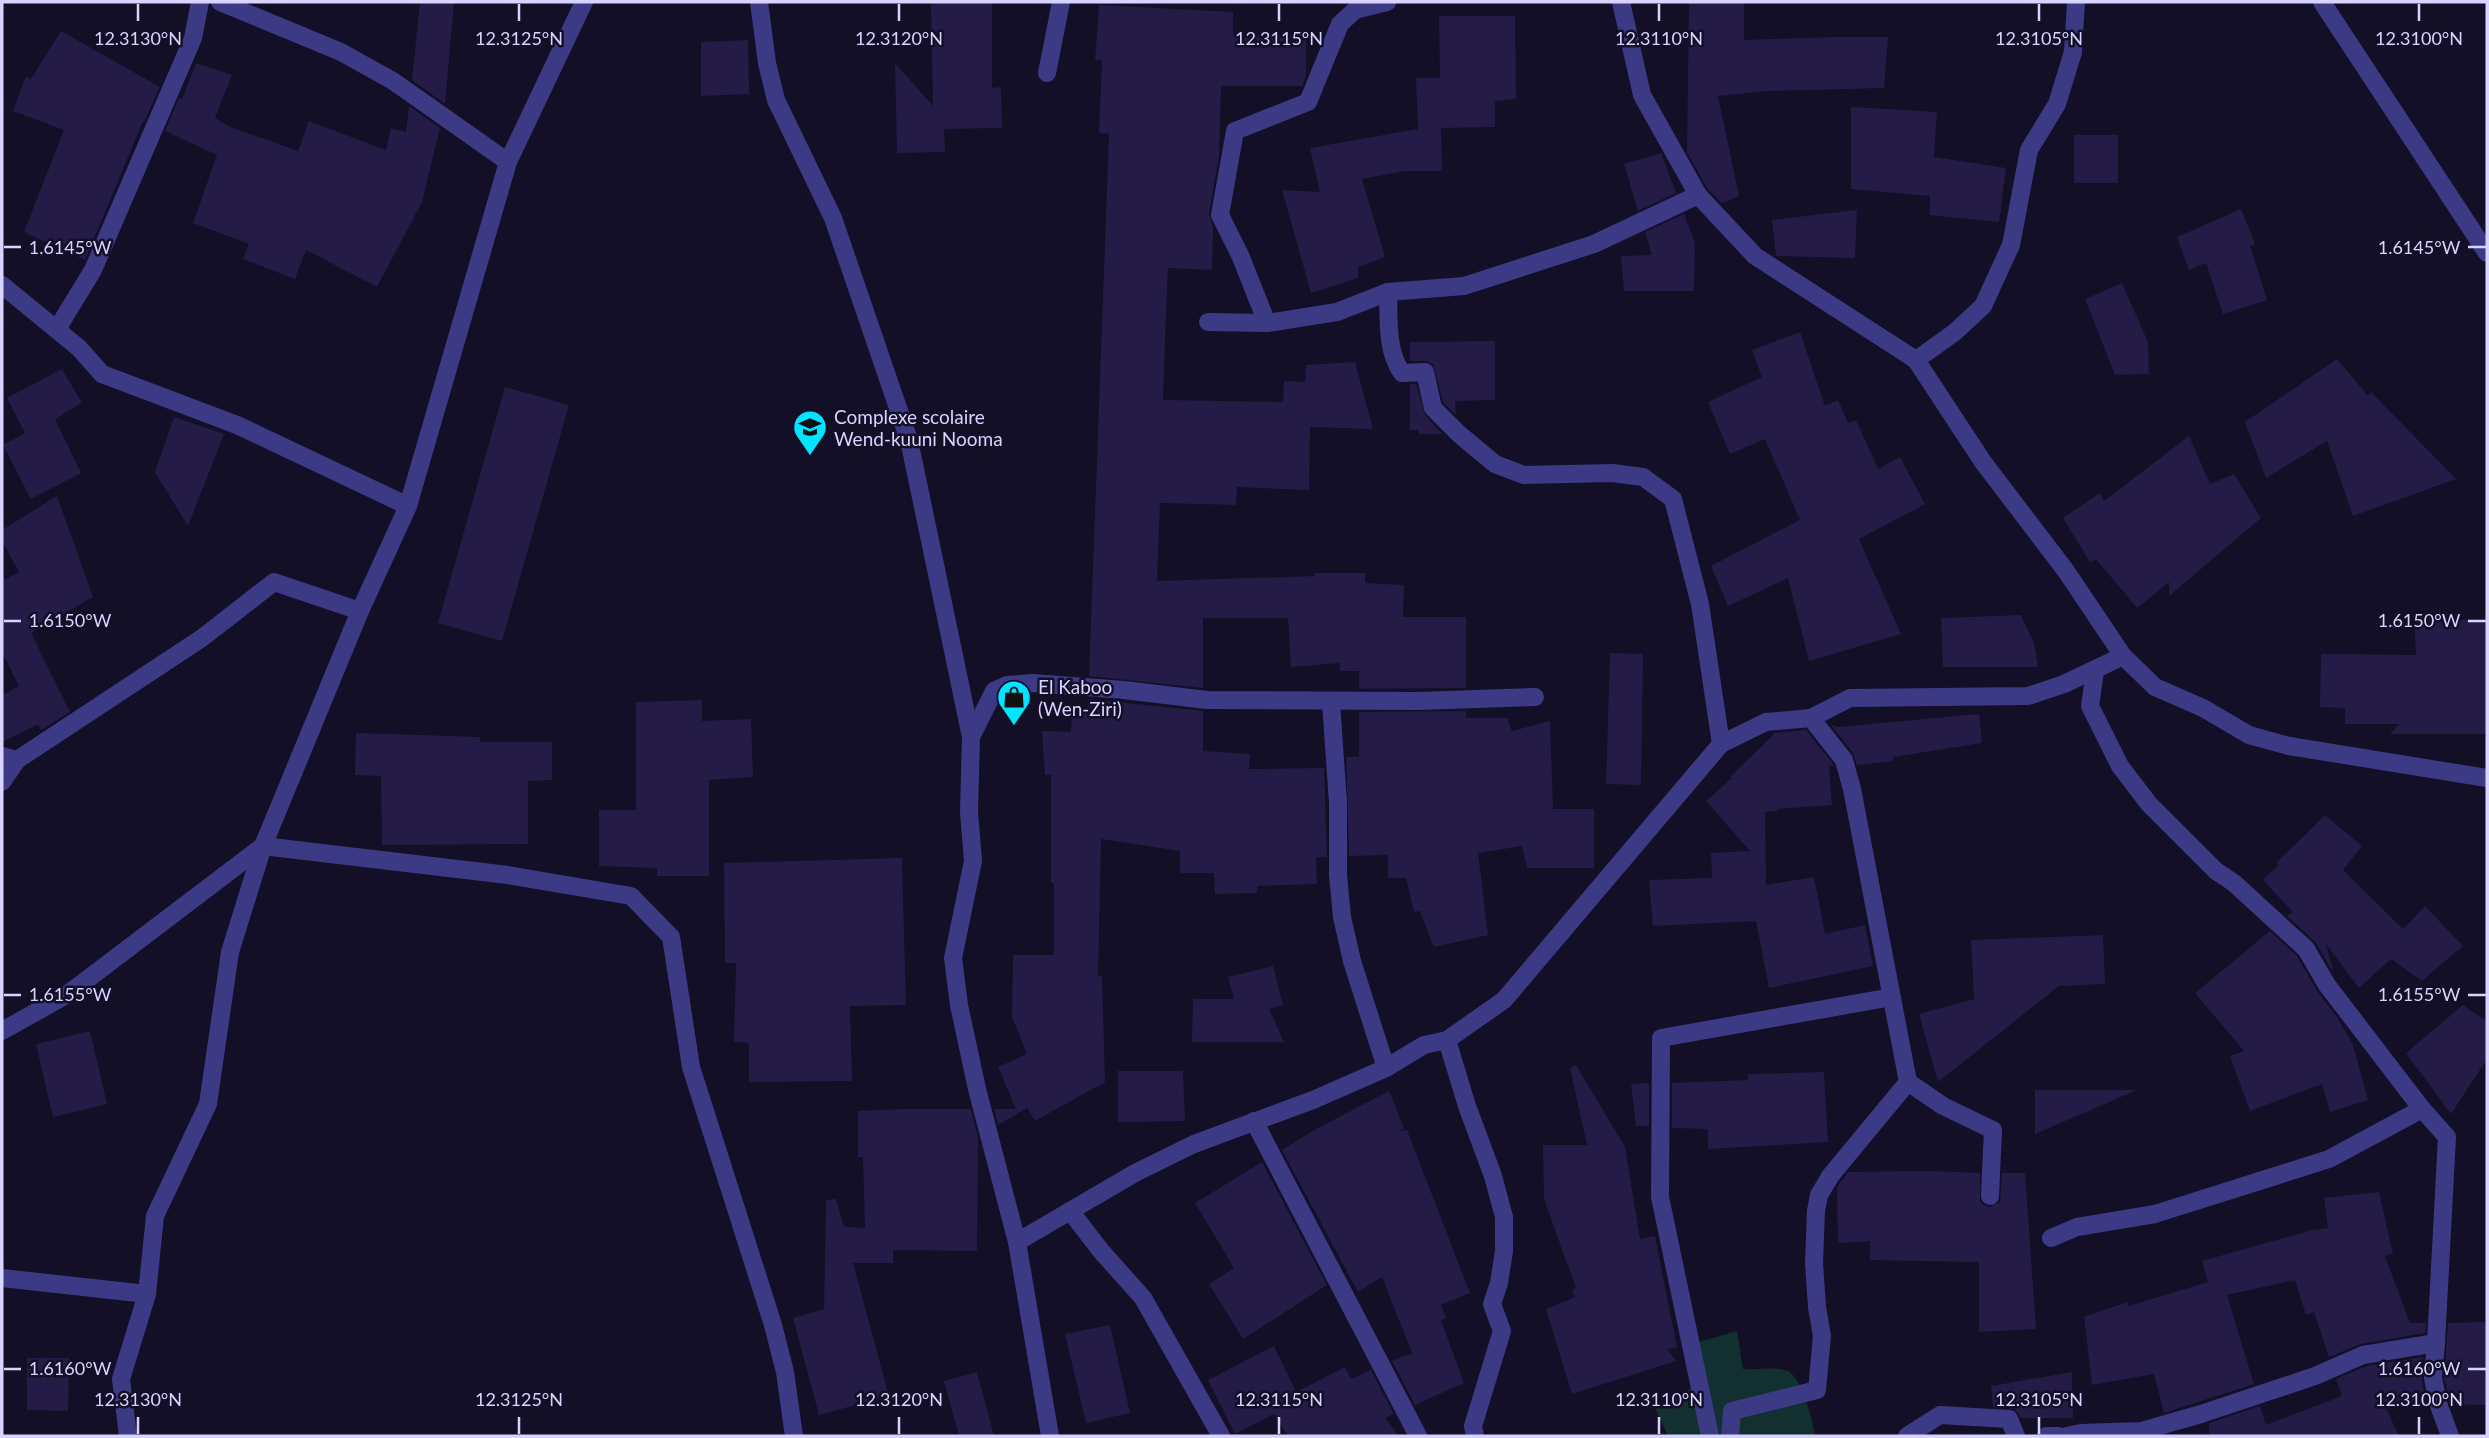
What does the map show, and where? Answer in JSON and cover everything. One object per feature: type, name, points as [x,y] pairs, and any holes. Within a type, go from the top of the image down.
[{"type":"street","points":[[57,329],[93,270],[193,38],[200,2]]},
{"type":"street","points":[[220,2],[341,52],[393,81],[508,162]]},
{"type":"street","points":[[128,1436],[121,1378],[147,1294],[155,1216],[208,1104],[230,952],[263,846],[360,611],[408,506],[508,162],[584,2]]},
{"type":"street","points":[[759,2],[775,100],[833,218],[909,440],[971,737],[969,812],[973,861],[953,958],[959,1005],[977,1089],[1017,1242],[1050,1436]]},
{"type":"street","points":[[1047,73],[1061,2]]},
{"type":"street","points":[[1267,323],[1240,255],[1220,215],[1236,131],[1308,102],[1340,24],[1355,10],[1387,2]]},
{"type":"street","points":[[1621,2],[1642,95],[1698,195],[1755,256],[1916,360],[1983,462],[2066,571],[2123,656],[2155,687],[2203,708],[2249,735],[2289,746],[2487,778]]},
{"type":"street","points":[[1916,360],[1955,332],[1983,306],[2011,245],[2029,150],[2057,104],[2073,52],[2076,2]]},
{"type":"street","points":[[2322,2],[2487,253]]},
{"type":"street","points":[[1208,322],[1267,323],[1337,312],[1388,292],[1464,286],[1594,244],[1698,195]]},
{"type":"street","points":[[2,285],[79,348],[102,374],[237,425],[408,506]]},
{"type":"street","points":[[1388,292],[1390,341],[1397,366],[1402,373],[1425,372],[1433,408],[1495,464],[1524,475],[1612,473],[1643,477],[1673,499],[1700,604],[1721,744]]},
{"type":"street","points":[[2,782],[9,758],[202,638],[274,582],[360,611]]},
{"type":"street","points":[[1017,1242],[1135,1173],[1194,1144],[1313,1100],[1386,1068],[1424,1045],[1447,1040],[1504,1000],[1721,744],[1766,722],[1811,718],[1850,698],[2028,696],[2095,671],[2123,656]]},
{"type":"street","points":[[2095,671],[2090,706],[2120,766],[2141,795],[2216,871],[2234,883],[2306,949],[2327,985],[2421,1109],[2447,1137],[2433,1378],[2438,1403],[2450,1436]]},
{"type":"street","points":[[971,737],[995,691],[1007,685],[1033,682],[1207,701],[1331,702],[1535,698]]},
{"type":"street","points":[[1331,702],[1342,917],[1352,961],[1386,1068]]},
{"type":"street","points":[[1811,718],[1844,760],[1860,825],[1908,1083],[1942,1106],[1993,1130],[1990,1196]]},
{"type":"street","points":[[2,1031],[68,993],[263,846],[508,875],[631,896],[671,937],[691,1067],[773,1325],[785,1372],[794,1436]]},
{"type":"street","points":[[1710,1436],[1660,1197],[1661,1038],[1892,997]]},
{"type":"street","points":[[1447,1040],[1504,1217],[1504,1251],[1499,1283],[1492,1304],[1502,1331],[1474,1426],[1475,1436]]},
{"type":"street","points":[[1730,1436],[1732,1411],[1817,1390],[1822,1336],[1814,1263],[1819,1195],[1831,1175],[1908,1083]]},
{"type":"street","points":[[2051,1238],[2077,1227],[2155,1214],[2329,1159],[2421,1109]]},
{"type":"street","points":[[1254,1121],[1418,1436]]},
{"type":"street","points":[[1071,1212],[1143,1298],[1221,1436]]},
{"type":"street","points":[[2,1278],[147,1294]]},
{"type":"street","points":[[2077,1435],[2142,1431],[2302,1380],[2363,1354],[2436,1343]]},
{"type":"street","points":[[1907,1436],[1940,1415],[2009,1419],[2015,1436]]},
{"type":"street","points":[[2046,1436],[2059,1436]]},
{"type":"green space","points":[[1737,1331],[1743,1369],[1778,1369],[1793,1375],[1806,1400],[1815,1436],[1668,1436],[1654,1406],[1694,1387],[1687,1350],[1702,1341]]},
{"type":"building","points":[[420,2],[454,2],[445,104],[412,80]]},
{"type":"building","points":[[931,2],[992,2],[992,88],[1001,87],[1002,128],[944,129],[945,152],[897,153],[895,63],[933,106]]},
{"type":"building","points":[[1689,2],[1744,2],[1744,40],[1888,37],[1884,88],[1767,91],[1718,96],[1739,196],[1722,203],[1707,188],[1687,152]]},
{"type":"building","points":[[1099,5],[1233,12],[1233,35],[1306,35],[1306,76],[1302,86],[1221,86],[1219,156],[1209,213],[1213,227],[1212,270],[1168,268],[1165,339],[1161,340],[1165,340],[1163,400],[1283,402],[1284,381],[1305,382],[1306,365],[1355,362],[1373,429],[1310,427],[1309,490],[1237,487],[1236,505],[1160,503],[1157,581],[1365,573],[1365,583],[1404,585],[1403,617],[1466,617],[1466,688],[1359,689],[1359,671],[1340,671],[1340,663],[1291,667],[1288,618],[1203,618],[1203,688],[1089,676],[1109,134],[1099,133],[1102,60],[1095,60]]},
{"type":"building","points":[[1439,16],[1515,16],[1516,99],[1495,101],[1495,127],[1441,128],[1442,171],[1404,171],[1362,179],[1385,257],[1358,267],[1358,278],[1311,293],[1282,190],[1320,192],[1310,148],[1418,129],[1416,78],[1440,78]]},
{"type":"building","points":[[61,31],[160,87],[85,260],[24,232],[64,130],[13,111],[26,76],[31,79]]},
{"type":"building","points":[[748,40],[749,94],[701,96],[701,42]]},
{"type":"building","points":[[196,63],[232,75],[215,118],[228,126],[298,151],[309,121],[386,150],[391,128],[406,132],[409,106],[440,128],[422,202],[377,287],[306,250],[295,279],[243,259],[249,244],[193,223],[217,155],[165,131],[179,98],[182,99]]},
{"type":"building","points":[[1851,107],[1937,112],[1934,157],[2006,168],[1999,222],[1930,215],[1930,196],[1851,189]]},
{"type":"building","points":[[2074,135],[2118,135],[2118,183],[2074,183]]},
{"type":"building","points":[[1661,153],[1676,193],[1638,211],[1624,164]]},
{"type":"building","points":[[2241,209],[2255,244],[2250,246],[2267,300],[2223,314],[2206,263],[2189,270],[2177,237]]},
{"type":"building","points":[[1857,210],[1855,258],[1776,256],[1772,220]]},
{"type":"building","points":[[1684,214],[1695,243],[1694,291],[1624,291],[1621,256],[1652,255],[1645,232]]},
{"type":"building","points":[[2122,283],[2148,342],[2149,374],[2115,375],[2085,299]]},
{"type":"building","points":[[1800,332],[1825,406],[1838,400],[1848,423],[1856,420],[1878,469],[1900,457],[1925,504],[1859,539],[1901,634],[1809,661],[1788,578],[1728,606],[1711,566],[1800,520],[1765,439],[1730,454],[1708,402],[1762,377],[1752,350]]},
{"type":"building","points":[[1495,341],[1495,400],[1455,401],[1456,415],[1443,402],[1433,364],[1410,361],[1410,342]]},
{"type":"building","points":[[2337,359],[2368,396],[2371,392],[2456,479],[2353,516],[2327,441],[2266,478],[2245,422]]},
{"type":"building","points":[[62,369],[82,403],[55,419],[81,473],[31,499],[3,445],[25,433],[7,398]]},
{"type":"building","points":[[1410,384],[1416,384],[1425,415],[1442,434],[1419,434],[1419,430],[1410,430]]},
{"type":"building","points":[[505,387],[569,405],[502,641],[438,623]]},
{"type":"building","points":[[174,417],[224,434],[188,526],[155,472]]},
{"type":"building","points":[[2189,436],[2210,484],[2234,474],[2261,518],[2169,596],[2169,582],[2137,608],[2096,559],[2090,562],[2063,518],[2100,493],[2104,501]]},
{"type":"building","points":[[57,496],[93,597],[31,633],[70,712],[41,730],[38,724],[2,742],[2,695],[19,686],[2,652],[2,573],[5,580],[19,572],[2,541],[2,530]]},
{"type":"building","points":[[2021,615],[2034,643],[2038,667],[1943,667],[1941,618]]},
{"type":"building","points":[[2414,620],[2487,620],[2487,734],[2390,734],[2399,724],[2345,724],[2345,708],[2320,707],[2321,654],[2416,655]]},
{"type":"building","points":[[1610,653],[1643,654],[1641,785],[1606,784]]},
{"type":"building","points":[[1088,699],[1203,711],[1203,751],[1250,754],[1249,769],[1324,768],[1327,857],[1316,857],[1317,884],[1257,886],[1257,893],[1215,894],[1214,873],[1180,873],[1180,851],[1101,839],[1098,976],[1102,976],[1105,1082],[1035,1121],[1027,1108],[998,1125],[994,1109],[1016,1109],[998,1067],[1027,1054],[1012,1017],[1013,955],[1054,955],[1051,775],[1045,775],[1042,731],[1071,732],[1072,709],[1088,710]]},
{"type":"building","points":[[702,700],[702,721],[751,719],[753,777],[709,780],[709,876],[657,876],[657,868],[599,866],[599,810],[636,810],[636,702]]},
{"type":"building","points":[[1466,711],[1466,718],[1507,718],[1512,731],[1550,721],[1553,809],[1594,809],[1594,868],[1527,868],[1522,846],[1478,853],[1488,935],[1434,947],[1420,911],[1414,912],[1406,878],[1388,878],[1388,855],[1349,856],[1346,757],[1359,757],[1359,712]]},
{"type":"building","points":[[1979,714],[1982,743],[1893,757],[1893,761],[1857,765],[1853,753],[1831,725],[1839,727]]},
{"type":"building","points":[[1806,730],[1834,765],[1829,767],[1832,805],[1765,812],[1766,885],[1814,877],[1825,934],[1865,925],[1873,966],[1769,988],[1756,921],[1653,926],[1649,880],[1712,878],[1711,853],[1750,851],[1706,801],[1775,733]]},
{"type":"building","points":[[356,733],[480,737],[480,742],[552,742],[552,780],[528,781],[528,844],[382,845],[381,776],[355,775]]},
{"type":"building","points":[[2325,815],[2362,846],[2343,870],[2403,929],[2425,906],[2463,946],[2422,981],[2391,959],[2359,988],[2326,944],[2334,974],[2316,943],[2287,916],[2293,912],[2263,880],[2279,865],[2276,863]]},
{"type":"building","points":[[902,858],[906,1005],[850,1006],[852,1081],[749,1082],[749,1043],[734,1042],[736,963],[725,963],[724,863]]},
{"type":"building","points":[[2270,931],[2297,956],[2317,991],[2337,1017],[2353,1045],[2368,1100],[2330,1112],[2322,1084],[2250,1111],[2230,1056],[2244,1051],[2195,993]]},
{"type":"building","points":[[2103,935],[2105,984],[2059,986],[1938,1082],[1919,1014],[1974,999],[1971,940]]},
{"type":"building","points":[[1273,966],[1283,1005],[1269,1009],[1284,1042],[1192,1042],[1193,999],[1234,999],[1228,977]]},
{"type":"building","points":[[2463,1005],[2487,1021],[2487,1059],[2451,1114],[2406,1053]]},
{"type":"building","points":[[90,1031],[107,1104],[53,1117],[36,1044]]},
{"type":"building","points":[[1576,1065],[1625,1147],[1640,1239],[1655,1236],[1677,1348],[1667,1349],[1676,1361],[1572,1394],[1546,1309],[1575,1297],[1572,1290],[1576,1288],[1544,1199],[1543,1145],[1587,1145],[1570,1068]]},
{"type":"building","points":[[1118,1071],[1183,1071],[1185,1121],[1118,1122]]},
{"type":"building","points":[[1824,1072],[1828,1142],[1708,1149],[1708,1129],[1672,1128],[1672,1083],[1748,1080],[1748,1074]]},
{"type":"building","points":[[1649,1083],[1649,1126],[1636,1126],[1631,1084]]},
{"type":"building","points":[[2035,1090],[2137,1090],[2035,1134]]},
{"type":"building","points":[[1389,1091],[1404,1128],[1398,1131],[1407,1130],[1470,1293],[1441,1305],[1446,1318],[1441,1320],[1464,1383],[1415,1405],[1392,1361],[1412,1353],[1382,1277],[1358,1292],[1282,1150]]},
{"type":"building","points":[[971,1109],[978,1138],[977,1251],[893,1250],[893,1263],[853,1263],[889,1396],[819,1415],[793,1318],[824,1309],[826,1200],[836,1199],[844,1227],[865,1228],[863,1157],[858,1157],[858,1111]]},
{"type":"building","points":[[1262,1162],[1327,1285],[1243,1339],[1209,1284],[1234,1268],[1195,1203]]},
{"type":"building","points":[[1848,1172],[1980,1173],[1980,1201],[1990,1207],[2000,1202],[2002,1173],[2025,1173],[2036,1329],[1979,1332],[1979,1262],[1870,1260],[1870,1241],[1838,1243],[1837,1187]]},
{"type":"building","points":[[2379,1192],[2393,1254],[2385,1256],[2410,1323],[2426,1323],[2425,1333],[2361,1344],[2329,1357],[2314,1312],[2306,1315],[2295,1280],[2227,1295],[2254,1384],[2164,1413],[2154,1374],[2092,1385],[2084,1317],[2127,1302],[2129,1306],[2208,1282],[2202,1261],[2312,1230],[2328,1228],[2324,1198]]},
{"type":"building","points":[[2487,1322],[2487,1405],[2450,1404],[2444,1377],[2448,1323]]},
{"type":"building","points":[[1110,1325],[1130,1413],[1086,1423],[1065,1334]]},
{"type":"building","points":[[1274,1346],[1296,1392],[1345,1367],[1351,1379],[1371,1370],[1394,1414],[1385,1418],[1399,1436],[1288,1436],[1274,1414],[1235,1434],[1208,1380]]},
{"type":"building","points":[[2423,1357],[2422,1380],[2426,1403],[2383,1402],[2399,1436],[2209,1436],[2209,1423],[2260,1406],[2266,1425],[2342,1396],[2336,1379],[2366,1366]]},
{"type":"building","points":[[27,1358],[69,1358],[68,1411],[27,1410]]},
{"type":"building","points":[[977,1372],[994,1436],[959,1436],[944,1381]]},
{"type":"building","points":[[2072,1372],[2073,1418],[2021,1418],[2015,1409],[1993,1407],[1991,1386]]},
{"type":"place","name":"Complexe scolaire Wend-kuuni Nooma","points":[[810,457]]},
{"type":"place","name":"El Kaboo (Wen-Ziri)","points":[[1014,727]]}]
